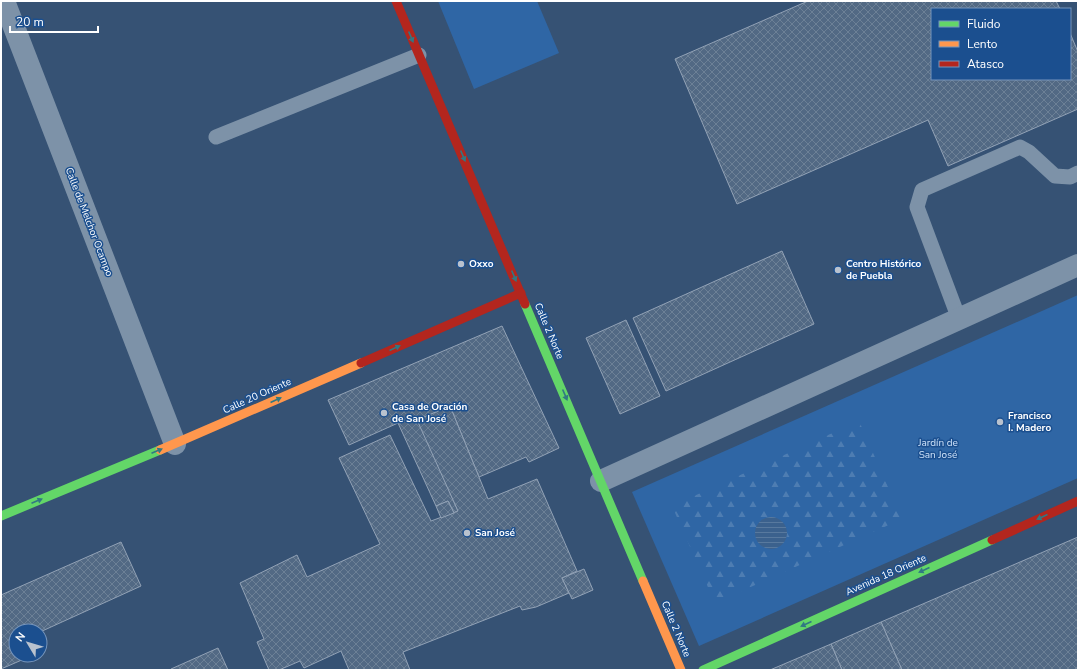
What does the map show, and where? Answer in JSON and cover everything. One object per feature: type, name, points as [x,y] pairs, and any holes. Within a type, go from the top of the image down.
[{"type":"street","name":"Calle de Melchor Ocampo","points":[[4,1],[175,444]]},
{"type":"street","name":"Calle 2 Norte","points":[[396,1],[681,670]]},
{"type":"street","points":[[601,481],[1078,265]]},
{"type":"street","name":"Calle 20 Oriente","points":[[1,516],[175,444],[521,293]]},
{"type":"street","name":"Avenida 18 Oriente","points":[[703,670],[1078,501]]},
{"type":"lane","points":[[216,137],[419,55]]},
{"type":"lane","points":[[959,319],[917,207],[922,190],[1020,147],[1029,152],[1056,176],[1070,178],[1078,173]]},
{"type":"green space","points":[[438,1],[537,1],[559,53],[474,89]]},
{"type":"green space","name":"Jardín de San José","points":[[1078,295],[1078,478],[699,646],[632,492]]},
{"type":"green space","points":[[859,421],[902,519],[715,603],[672,506]]},
{"type":"shaded area","points":[[768,517],[774,517],[783,521],[787,533],[783,545],[774,549],[768,549],[759,545],[755,536],[755,530],[759,521]]},
{"type":"building","points":[[808,1],[1056,1],[1060,8],[931,8],[931,80],[1071,80],[1071,35],[1078,52],[1078,109],[948,166],[928,120],[737,204],[675,59]]},
{"type":"building","points":[[782,251],[814,324],[666,391],[633,318]]},
{"type":"building","points":[[626,320],[660,396],[620,414],[586,338]]},
{"type":"building","name":"Casa de Oración de San José","points":[[502,326],[559,448],[529,462],[526,457],[479,477],[450,406],[418,420],[458,511],[454,513],[448,501],[436,506],[398,423],[349,445],[328,400]]},
{"type":"building","name":"San José","points":[[450,406],[488,499],[537,479],[577,571],[562,578],[569,593],[536,607],[522,610],[520,606],[403,652],[410,670],[349,670],[341,651],[304,668],[300,661],[279,670],[269,670],[257,642],[264,639],[240,583],[297,555],[307,577],[380,544],[339,458],[390,435],[431,521],[458,511],[417,420]]},
{"type":"building","points":[[448,501],[454,513],[441,518],[436,506]]},
{"type":"building","points":[[1078,537],[1078,670],[902,670],[881,622]]},
{"type":"building","points":[[121,542],[141,586],[48,628],[48,623],[8,623],[8,663],[15,663],[1,669],[1,595]]},
{"type":"building","points":[[584,569],[593,590],[572,599],[562,578]]},
{"type":"building","points":[[881,622],[902,670],[842,670],[831,644]]},
{"type":"building","points":[[831,644],[842,670],[770,670]]},
{"type":"building","points":[[218,648],[228,670],[171,670],[171,669]]},
{"type":"traffic: fast","points":[[525,304],[643,581]]},
{"type":"traffic: fast","points":[[1,516],[160,450]]},
{"type":"traffic: fast","points":[[703,670],[992,540]]},
{"type":"traffic: slow","points":[[160,450],[361,363]]},
{"type":"traffic: slow","points":[[643,581],[681,670]]},
{"type":"traffic: jam","points":[[396,1],[525,304]]},
{"type":"traffic: jam","points":[[361,363],[521,293]]},
{"type":"traffic: jam","points":[[992,540],[1078,501]]},
{"type":"place","name":"Oxxo","points":[[461,264]]},
{"type":"place","name":"Centro Histórico de Puebla","points":[[838,270]]},
{"type":"place","name":"Casa de Oración de San José","points":[[384,413]]},
{"type":"place","name":"Francisco I. Madero","points":[[1000,422]]},
{"type":"place","name":"San José","points":[[467,533]]}]
